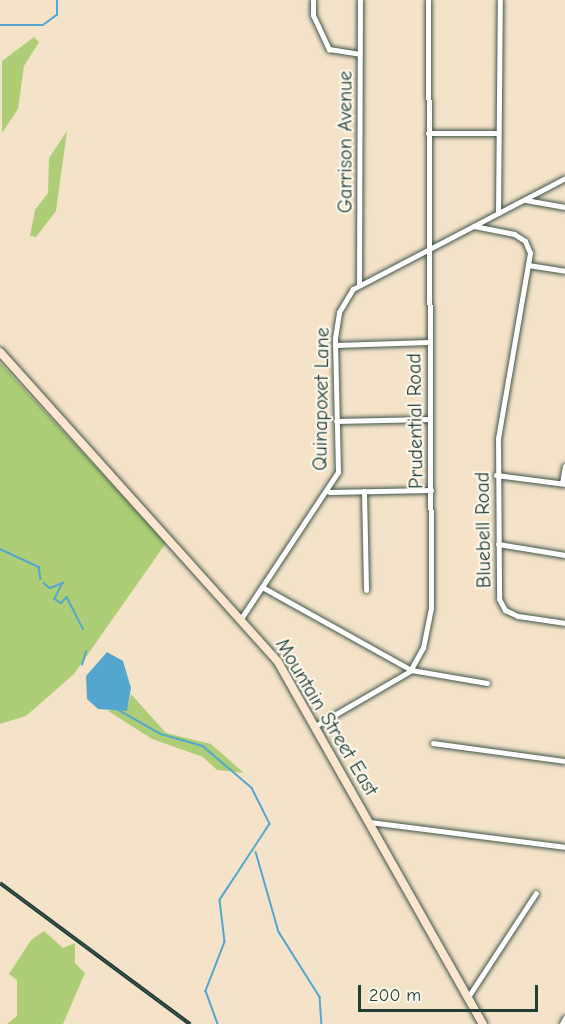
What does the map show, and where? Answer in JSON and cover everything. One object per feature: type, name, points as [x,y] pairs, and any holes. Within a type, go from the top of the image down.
[{"type":"main road","name":"Mountain Street East","points":[[0,352],[242,617],[278,662],[317,725],[483,1024]]},
{"type":"street","points":[[313,0],[313,15],[329,49],[360,54]]},
{"type":"street","name":"Garrison Avenue","points":[[359,284],[360,0]]},
{"type":"street","name":"Prudential Road","points":[[411,670],[423,648],[432,594],[427,247],[428,0]]},
{"type":"street","points":[[498,213],[500,0]]},
{"type":"street","points":[[429,133],[498,133]]},
{"type":"street","name":"Quinapoxet Lane","points":[[242,617],[329,492],[338,472],[335,345],[339,312],[359,284],[565,178]]},
{"type":"street","points":[[525,200],[565,207]]},
{"type":"street","points":[[474,226],[525,241],[528,265],[565,272]]},
{"type":"street","name":"Bluebell Road","points":[[528,265],[500,423],[496,475],[499,599],[505,610],[565,623]]},
{"type":"street","points":[[335,345],[429,342]]},
{"type":"street","points":[[336,421],[430,419]]},
{"type":"street","points":[[496,475],[564,484],[565,466]]},
{"type":"street","points":[[329,492],[431,490]]},
{"type":"street","points":[[364,491],[366,590]]},
{"type":"street","points":[[498,544],[565,555]]},
{"type":"street","points":[[262,587],[411,670],[487,683]]},
{"type":"street","points":[[317,725],[411,670]]},
{"type":"street","points":[[433,743],[565,761]]},
{"type":"street","points":[[370,822],[565,847]]},
{"type":"street","points":[[468,997],[536,893]]},
{"type":"street","points":[[562,1024],[565,1018]]},
{"type":"green space","points":[[34,37],[39,42],[24,66],[18,109],[2,133],[2,61]]},
{"type":"green space","points":[[67,131],[56,211],[36,237],[30,236],[35,210],[48,193],[49,158]]},
{"type":"green space","points":[[0,363],[166,543],[74,674],[26,716],[0,724]]},
{"type":"green space","points":[[131,694],[166,733],[211,744],[244,773],[217,770],[203,757],[152,739],[108,711],[128,705]]},
{"type":"green space","points":[[44,931],[63,948],[75,943],[75,963],[85,973],[63,1024],[7,1024],[17,1016],[17,980],[9,974],[31,940]]},
{"type":"water","points":[[107,652],[123,661],[131,688],[127,711],[98,709],[87,699],[86,676]]},
{"type":"waterway","points":[[0,25],[43,25],[57,15],[57,0]]},
{"type":"waterway","points":[[0,549],[39,567],[41,579]]},
{"type":"waterway","points":[[44,583],[50,588],[63,583],[55,599],[61,603],[67,597],[83,629]]},
{"type":"waterway","points":[[82,665],[86,652]]},
{"type":"waterway","points":[[115,708],[161,734],[203,746],[252,788],[270,824],[220,900],[225,942],[206,991],[218,1024]]},
{"type":"waterway","points":[[256,852],[279,932],[320,997],[322,1024]]},
{"type":"railway","points":[[0,883],[190,1024]]}]
